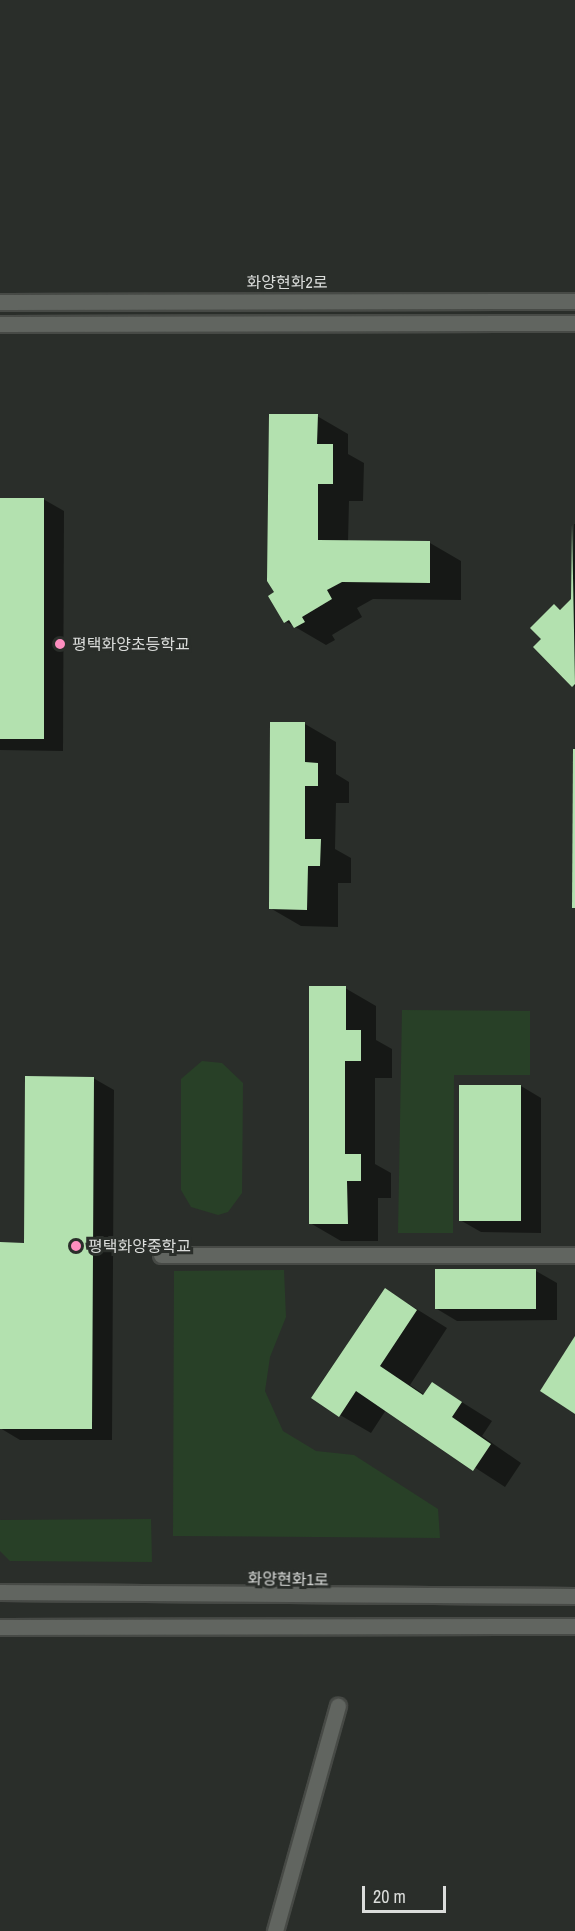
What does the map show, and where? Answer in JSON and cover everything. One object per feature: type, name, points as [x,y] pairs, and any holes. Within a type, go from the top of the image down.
[{"type":"street","name":"화양현화2로","points":[[0,302],[575,302]]},
{"type":"street","points":[[0,324],[575,323]]},
{"type":"street","points":[[161,1255],[575,1254]]},
{"type":"street","name":"화양현화1로","points":[[0,1592],[575,1596]]},
{"type":"street","points":[[0,1627],[575,1626]]},
{"type":"street","points":[[275,1931],[338,1706]]},
{"type":"green space","points":[[402,1010],[530,1011],[530,1075],[454,1075],[453,1233],[398,1233]]},
{"type":"green space","points":[[202,1061],[222,1063],[243,1083],[242,1193],[228,1212],[218,1215],[191,1207],[181,1190],[181,1079]]},
{"type":"green space","points":[[284,1270],[286,1317],[270,1357],[265,1391],[283,1431],[316,1451],[354,1455],[438,1509],[440,1538],[173,1536],[174,1271]]},
{"type":"green space","points":[[151,1519],[152,1562],[10,1561],[0,1551],[0,1520]]},
{"type":"building","points":[[269,414],[318,414],[317,444],[333,444],[333,484],[318,484],[318,540],[430,541],[430,583],[342,582],[327,590],[332,599],[302,617],[305,622],[294,628],[289,620],[284,623],[268,596],[274,592],[267,581]]},
{"type":"building","name":"평택화양초등학교","points":[[0,498],[44,498],[44,739],[0,739]]},
{"type":"building","points":[[572,523],[575,684],[572,687],[533,647],[541,639],[530,628],[554,604],[560,610],[571,599]]},
{"type":"building","points":[[270,722],[305,722],[305,762],[318,763],[318,786],[305,786],[305,839],[321,839],[320,866],[308,866],[307,910],[269,909]]},
{"type":"building","points":[[573,749],[575,749],[575,908],[572,908]]},
{"type":"building","points":[[309,986],[346,986],[346,1030],[361,1030],[361,1061],[345,1061],[345,1154],[361,1154],[361,1181],[347,1181],[348,1224],[309,1224]]},
{"type":"building","name":"평택화양중학교","points":[[25,1076],[94,1077],[92,1429],[0,1429],[0,1242],[24,1243]]},
{"type":"building","points":[[459,1085],[521,1085],[521,1221],[459,1221]]},
{"type":"building","points":[[435,1269],[536,1269],[536,1309],[435,1309]]},
{"type":"building","points":[[385,1288],[417,1310],[380,1366],[423,1395],[432,1382],[462,1402],[452,1417],[491,1444],[473,1471],[356,1391],[339,1417],[311,1398]]},
{"type":"building","points":[[575,1336],[575,1414],[540,1391]]},
{"type":"place","name":"평택화양초등학교","points":[[60,644]]},
{"type":"place","name":"평택화양중학교","points":[[76,1246]]}]
